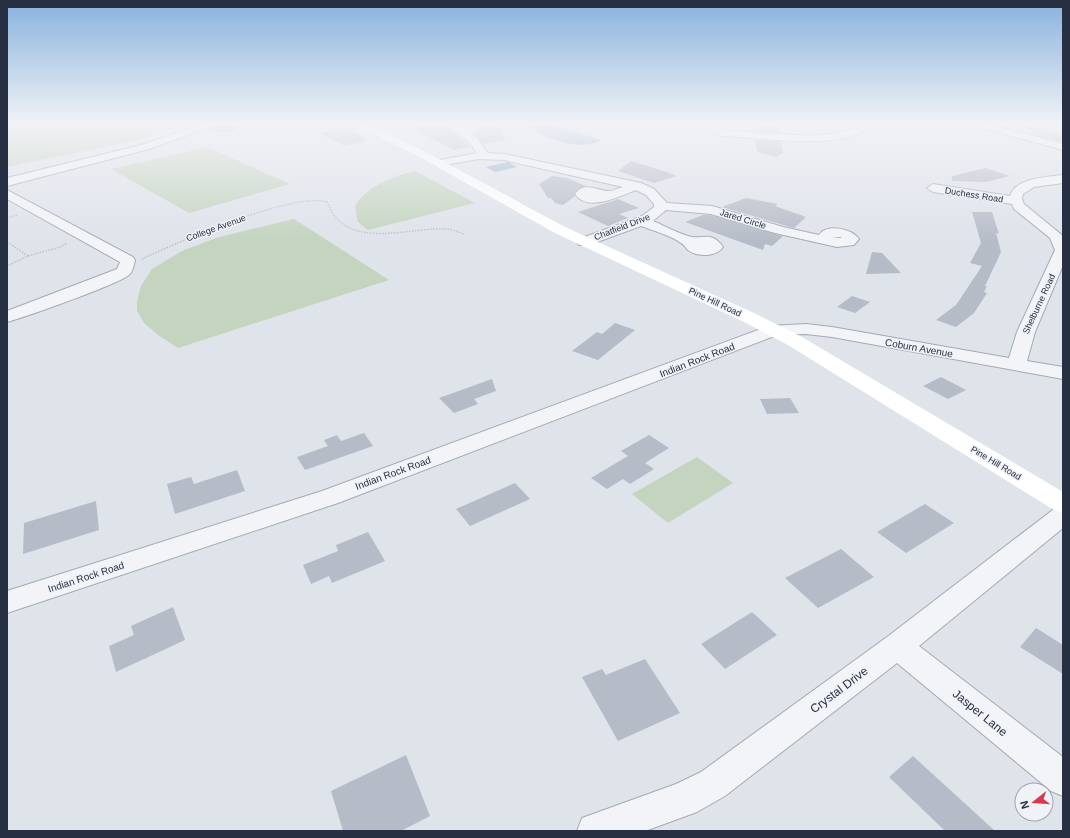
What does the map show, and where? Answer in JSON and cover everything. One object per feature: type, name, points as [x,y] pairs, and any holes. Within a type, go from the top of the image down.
[{"type":"street","points":[[7,182],[85,162]]},
{"type":"street","name":"Pine Hill Road","points":[[435,162],[584,242],[775,330],[1063,504]]},
{"type":"street","name":"Chatfield Drive","points":[[439,164],[450,162]]},
{"type":"street","name":"Chatfield Drive","points":[[531,162],[637,186],[654,195],[661,206],[654,214],[642,221],[584,242]]},
{"type":"street","points":[[1015,201],[1015,196],[1022,188],[1037,183],[1063,179]]},
{"type":"street","points":[[609,195],[637,186]]},
{"type":"street","name":"Duchess Road","points":[[934,188],[1015,201]]},
{"type":"street","points":[[7,194],[122,255],[128,260],[124,272],[104,281],[7,317]]},
{"type":"street","name":"Shelburne Road","points":[[1015,201],[1056,236],[1062,250],[1026,332],[1016,365]]},
{"type":"street","name":"Jared Circle","points":[[661,206],[712,210],[768,227],[824,240]]},
{"type":"street","points":[[642,221],[692,242]]},
{"type":"street","name":"Coburn Avenue","points":[[775,330],[806,329],[832,332],[1063,373]]},
{"type":"street","name":"Indian Rock Road","points":[[7,602],[245,526],[330,496],[775,330]]},
{"type":"street","name":"Crystal Drive","points":[[594,831],[684,799],[713,784],[897,646],[1063,515]]},
{"type":"street","name":"Jasper Lane","points":[[897,646],[1063,779]]},
{"type":"path","name":"College Avenue","points":[[127,266],[213,228],[248,216],[308,200],[320,200],[327,202],[330,212],[340,222],[354,230],[373,234],[446,229],[464,234]]},
{"type":"path","points":[[7,266],[28,256],[60,247],[84,235]]},
{"type":"path","points":[[7,242],[28,256]]},
{"type":"path","points":[[7,247],[12,245]]},
{"type":"green space","points":[[7,162],[31,162],[7,167]]},
{"type":"green space","points":[[141,162],[241,162],[290,184],[189,213],[111,169]]},
{"type":"green space","points":[[415,171],[475,203],[368,230],[358,222],[355,206],[360,199],[381,183]]},
{"type":"green space","points":[[294,219],[389,280],[178,348],[158,335],[144,323],[137,311],[137,301],[141,286],[152,269],[182,251],[219,237]]},
{"type":"green space","points":[[697,457],[733,483],[668,523],[632,494]]},
{"type":"water","points":[[508,162],[517,167],[495,172],[486,167]]},
{"type":"building","points":[[630,162],[635,162],[677,176],[654,183],[618,171]]},
{"type":"building","points":[[986,168],[1010,176],[986,182],[952,181],[952,176]]},
{"type":"building","points":[[552,176],[567,178],[586,186],[578,189],[574,193],[575,196],[563,205],[555,203],[551,198],[548,198],[539,184]]},
{"type":"building","points":[[746,198],[778,204],[775,206],[806,217],[794,228],[722,207]]},
{"type":"building","points":[[618,199],[639,208],[619,214],[628,218],[608,226],[578,212]]},
{"type":"building","points":[[972,212],[992,212],[999,234],[996,233],[1001,252],[985,286],[987,286],[984,292],[987,293],[974,313],[956,327],[936,320],[956,305],[982,266],[970,263],[981,243]]},
{"type":"building","points":[[703,215],[711,215],[783,236],[772,246],[765,244],[763,250],[685,222]]},
{"type":"building","points":[[872,252],[882,253],[901,273],[866,274]]},
{"type":"building","points":[[852,296],[870,302],[855,313],[837,307]]},
{"type":"building","points":[[615,323],[635,330],[598,360],[572,351],[597,332],[602,334]]},
{"type":"building","points":[[941,377],[966,390],[948,399],[923,386]]},
{"type":"building","points":[[492,379],[496,391],[474,399],[478,404],[454,413],[439,398]]},
{"type":"building","points":[[790,398],[799,413],[767,414],[760,399]]},
{"type":"building","points":[[364,433],[373,446],[305,470],[297,457],[328,446],[324,440],[337,435],[341,441]]},
{"type":"building","points":[[649,435],[669,448],[645,463],[654,469],[630,484],[623,479],[607,489],[591,478],[628,456],[621,451]]},
{"type":"building","points":[[237,470],[245,491],[175,514],[167,484],[191,477],[194,484]]},
{"type":"building","points":[[515,483],[530,499],[470,526],[456,509]]},
{"type":"building","points":[[96,501],[99,530],[23,554],[24,523]]},
{"type":"building","points":[[925,504],[954,523],[906,553],[877,532]]},
{"type":"building","points":[[368,532],[385,561],[332,583],[329,576],[311,584],[303,565],[338,551],[336,545]]},
{"type":"building","points":[[841,549],[874,577],[818,608],[785,578]]},
{"type":"building","points":[[173,607],[185,640],[116,672],[109,646],[134,635],[131,626]]},
{"type":"building","points":[[752,612],[777,635],[725,669],[701,644]]},
{"type":"building","points":[[1036,628],[1063,645],[1063,674],[1020,647]]},
{"type":"building","points":[[645,659],[680,713],[618,741],[582,677],[602,669],[606,675]]},
{"type":"building","points":[[406,755],[430,816],[401,831],[343,831],[331,791]]},
{"type":"building","points":[[913,756],[995,831],[945,831],[889,777]]}]
